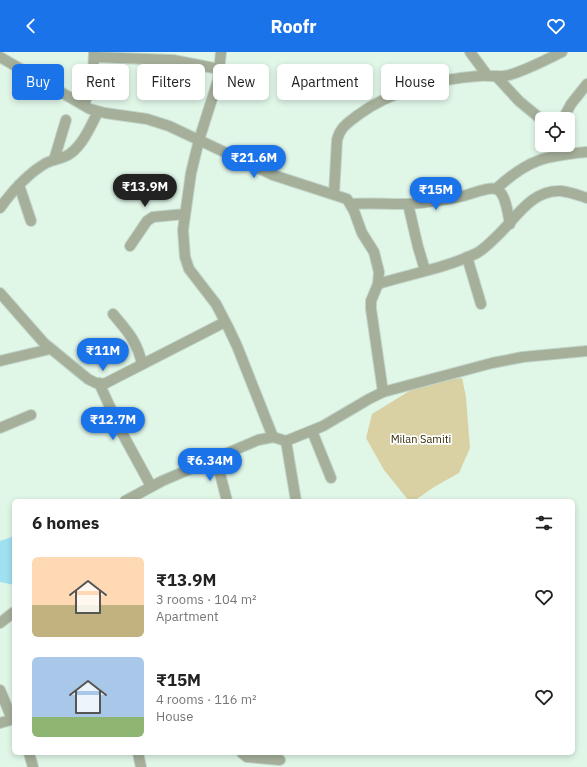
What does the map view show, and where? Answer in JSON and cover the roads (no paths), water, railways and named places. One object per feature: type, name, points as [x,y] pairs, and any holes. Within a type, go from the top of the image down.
[{"type":"street","points":[[219,64],[220,52]]},
{"type":"street","points":[[470,52],[492,76],[535,114]]},
{"type":"street","points":[[334,194],[337,140],[339,132],[343,127],[374,104],[394,95],[437,82],[510,75],[562,52]]},
{"type":"street","points":[[84,105],[92,79],[94,55],[173,60],[213,68]]},
{"type":"street","points":[[0,57],[98,112],[147,119],[168,126],[273,175],[347,199],[351,204],[362,233],[374,252],[378,272],[378,284],[371,301],[371,309],[383,392]]},
{"type":"street","points":[[567,112],[571,104],[587,84]]},
{"type":"street","points":[[213,96],[199,140],[191,173],[183,230],[185,257],[189,269],[208,292],[237,346],[273,437]]},
{"type":"street","points":[[0,208],[19,185],[35,170],[48,162],[71,153],[78,145],[98,112]]},
{"type":"street","points":[[54,160],[66,120]]},
{"type":"street","points":[[351,204],[370,202],[408,204],[464,196],[491,188],[497,188],[518,170],[534,162],[560,155],[587,152]]},
{"type":"street","points":[[19,185],[31,221]]},
{"type":"street","points":[[497,188],[503,194],[510,224]]},
{"type":"street","points":[[378,284],[467,257],[486,247],[510,224],[523,207],[535,198],[549,192],[560,191],[587,198]]},
{"type":"street","points":[[408,204],[425,270]]},
{"type":"street","points":[[130,246],[147,221],[153,217],[185,214]]},
{"type":"street","points":[[467,257],[481,304]]},
{"type":"street","points":[[0,293],[50,349],[88,379],[104,384],[225,322]]},
{"type":"street","points":[[113,314],[134,340],[139,349],[142,364]]},
{"type":"street","points":[[0,360],[50,349]]},
{"type":"street","points":[[128,499],[151,486],[258,440],[273,437],[286,442],[323,426],[383,392],[492,363],[523,357],[587,352]]},
{"type":"street","points":[[99,383],[121,432],[151,486]]},
{"type":"street","points":[[0,428],[31,415]]},
{"type":"street","points":[[312,431],[331,478]]},
{"type":"street","points":[[286,442],[296,499]]},
{"type":"street","points":[[216,458],[226,499]]},
{"type":"street","points":[[0,623],[12,614]]},
{"type":"street","points":[[0,690],[12,717]]},
{"type":"street","points":[[0,723],[12,719]]},
{"type":"street","points":[[28,755],[30,766]]},
{"type":"street","points":[[138,755],[141,767]]},
{"type":"street","points":[[244,755],[247,757],[280,760]]},
{"type":"water","points":[[12,537],[12,585],[0,582],[0,541]]},
{"type":"park label","name":"Milan Samiti","points":[[421,439]]}]
